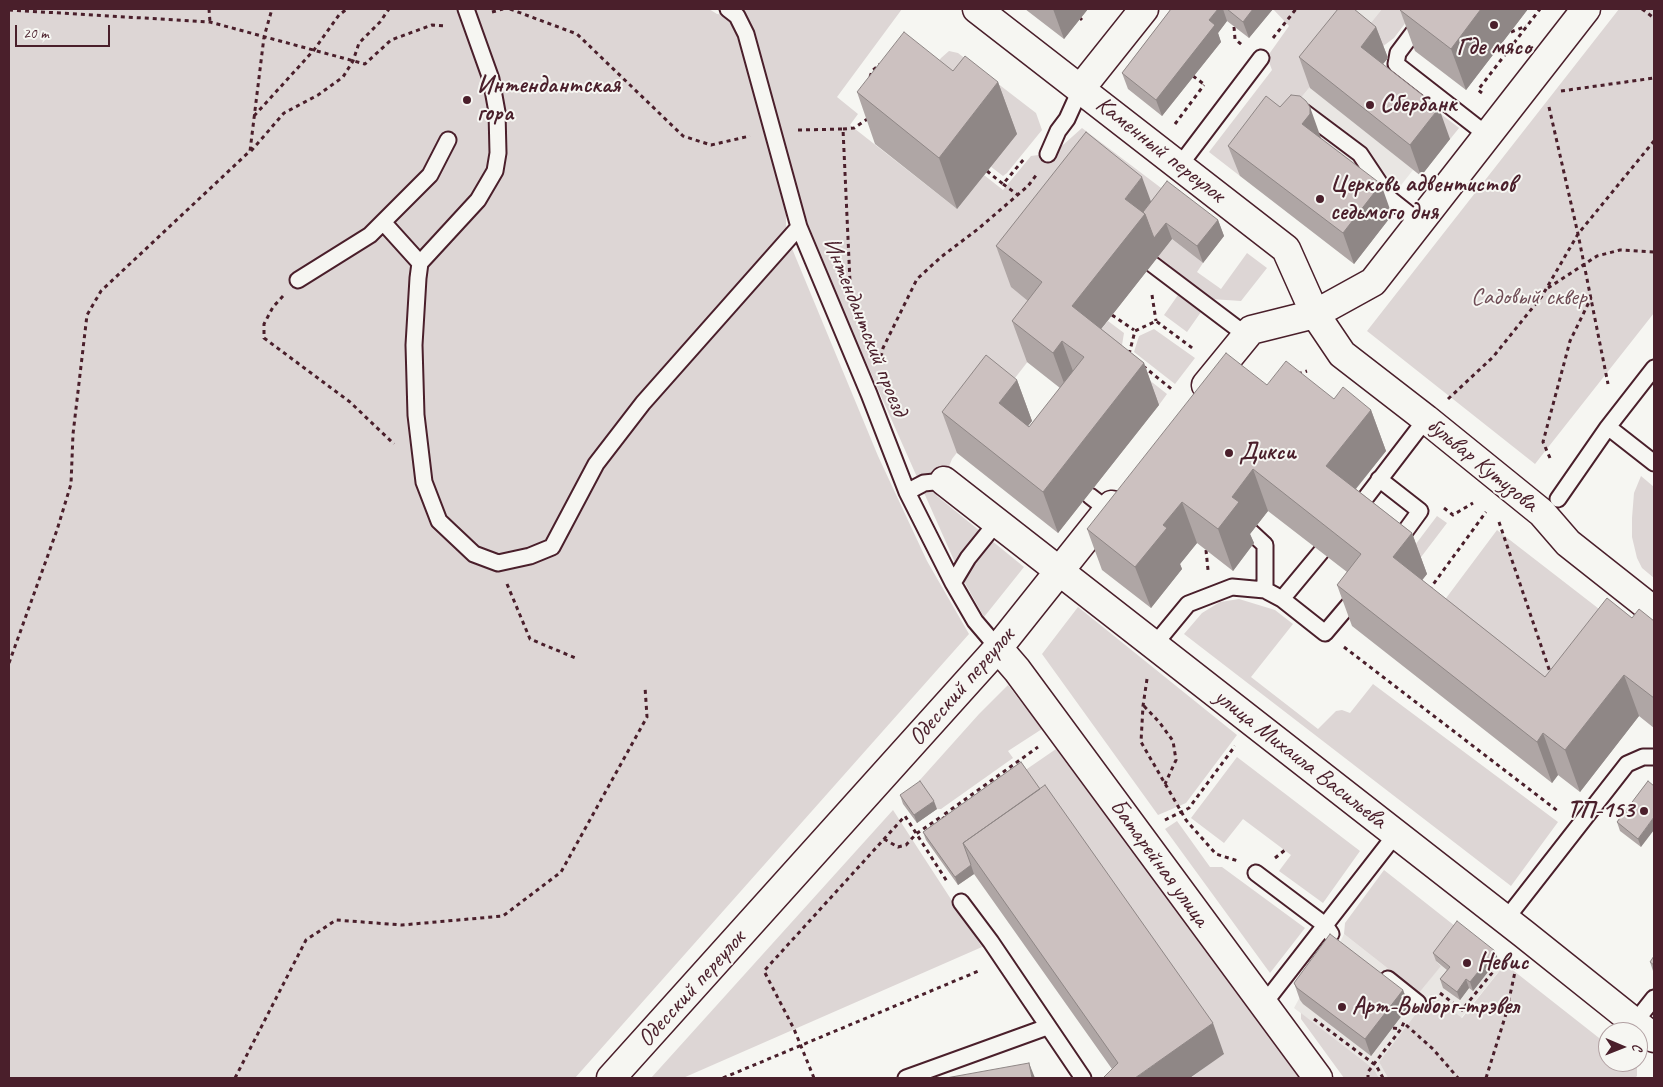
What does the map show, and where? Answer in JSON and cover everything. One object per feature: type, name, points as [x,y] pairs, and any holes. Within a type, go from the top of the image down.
[{"type":"street","name":"Каменный переулок","points":[[977,9],[1286,249],[1315,314]]},
{"type":"street","points":[[1081,88],[1144,9]]},
{"type":"street","points":[[1182,399],[1251,330],[1315,314],[1372,282],[1586,9]]},
{"type":"street","name":"бульвар Кутузова","points":[[1315,314],[1342,354],[1436,410],[1550,506],[1568,543],[1654,611]]},
{"type":"street","name":"улица Михаила Васильева","points":[[944,481],[1155,644],[1635,1022]]},
{"type":"street","name":"Одесский переулок","points":[[612,1078],[998,648],[1060,572],[1099,503],[1125,489]]},
{"type":"street","name":"Батарейная улица","points":[[998,648],[1017,670],[1318,1078]]},
{"type":"lane","name":"Интендантский проезд","points":[[728,9],[737,16],[746,34],[799,227],[869,394],[907,492],[953,583],[975,621],[998,648]]},
{"type":"lane","points":[[1431,9],[1398,53],[1396,64],[1487,136]]},
{"type":"lane","points":[[467,13],[491,80],[497,112],[498,153],[495,171],[478,200],[420,263],[414,362],[416,415],[424,482],[439,521],[474,554],[498,563],[530,556],[552,547],[602,456],[643,403],[799,227]]},
{"type":"lane","points":[[1180,165],[1261,58]]},
{"type":"lane","points":[[1048,154],[1081,88]]},
{"type":"lane","points":[[1304,112],[1360,154],[1390,198],[1419,222]]},
{"type":"lane","points":[[298,280],[370,234],[383,222],[430,175],[448,140]]},
{"type":"lane","points":[[383,222],[420,263]]},
{"type":"lane","points":[[1152,264],[1246,335]]},
{"type":"lane","points":[[1550,506],[1654,368]]},
{"type":"lane","points":[[1352,515],[1395,458],[1436,410]]},
{"type":"lane","points":[[1608,427],[1654,463]]},
{"type":"lane","points":[[1379,479],[1420,511],[1394,548]]},
{"type":"lane","points":[[907,492],[924,483],[944,481]]},
{"type":"lane","points":[[953,583],[968,558],[997,522]]},
{"type":"lane","points":[[1252,532],[1265,546],[1265,590]]},
{"type":"lane","points":[[1282,598],[1322,552]]},
{"type":"lane","points":[[1155,644],[1188,604],[1232,587],[1265,590],[1282,598],[1325,633],[1364,586]]},
{"type":"lane","points":[[1506,919],[1627,764],[1643,756],[1654,758]]},
{"type":"lane","points":[[1264,1005],[1396,834]]},
{"type":"lane","points":[[1256,873],[1325,925],[1332,936],[1339,941]]},
{"type":"lane","points":[[961,902],[1083,1078]]},
{"type":"lane","points":[[1374,968],[1418,1003]]},
{"type":"lane","points":[[1647,1022],[1654,998]]},
{"type":"lane","points":[[906,1078],[1047,1027]]},
{"type":"path","points":[[208,9],[210,22]]},
{"type":"path","points":[[250,151],[264,37],[272,9]]},
{"type":"path","points":[[254,116],[314,50],[346,9]]},
{"type":"path","points":[[9,663],[71,484],[73,434],[87,315],[101,291],[250,151],[284,113],[318,95],[343,77],[354,61],[359,44],[380,22],[389,9]]},
{"type":"path","points":[[9,10],[210,22],[365,64],[391,40],[432,25],[454,26],[467,13],[503,9]]},
{"type":"path","points":[[510,9],[577,34],[683,136],[710,145],[773,131],[854,128],[872,114]]},
{"type":"path","points":[[1261,58],[1263,51],[1296,9]]},
{"type":"path","points":[[1478,90],[1540,9]]},
{"type":"path","points":[[1642,9],[1654,18]]},
{"type":"path","points":[[1511,32],[1527,26]]},
{"type":"path","points":[[1234,27],[1234,39]]},
{"type":"path","points":[[869,79],[872,71],[886,59]]},
{"type":"path","points":[[1556,92],[1654,78]]},
{"type":"path","points":[[1172,128],[1204,85]]},
{"type":"path","points":[[1548,102],[1578,234],[1608,384]]},
{"type":"path","points":[[843,129],[850,285]]},
{"type":"path","points":[[1003,184],[1038,142],[1058,131]]},
{"type":"path","points":[[1436,410],[1493,357],[1542,296],[1578,234],[1654,141]]},
{"type":"path","points":[[869,394],[883,348],[917,278],[1028,186],[1037,175],[1048,154]]},
{"type":"path","points":[[987,171],[1018,195]]},
{"type":"path","points":[[1547,288],[1597,256],[1620,250],[1654,252]]},
{"type":"path","points":[[298,280],[273,307],[264,324],[264,338],[350,402],[400,450],[424,482]]},
{"type":"path","points":[[1152,294],[1156,321],[1202,355]]},
{"type":"path","points":[[1550,458],[1543,442],[1570,341],[1591,298]]},
{"type":"path","points":[[1112,315],[1135,331]]},
{"type":"path","points":[[1156,321],[1135,331],[1129,354],[1182,399]]},
{"type":"path","points":[[1297,374],[1306,371]]},
{"type":"path","points":[[1453,515],[1473,503]]},
{"type":"path","points":[[1428,591],[1486,512]]},
{"type":"path","points":[[1499,522],[1552,677]]},
{"type":"path","points":[[498,563],[530,639],[578,659]]},
{"type":"path","points":[[1325,633],[1577,826]]},
{"type":"path","points":[[1155,644],[1143,706],[1141,742],[1186,820],[1216,854],[1237,860],[1256,873],[1285,850]]},
{"type":"path","points":[[235,1078],[306,940],[336,920],[402,926],[503,916],[561,872],[647,717],[645,687]]},
{"type":"path","points":[[1143,706],[1160,723],[1173,741],[1176,760],[1165,785]]},
{"type":"path","points":[[1176,813],[1189,808],[1254,722]]},
{"type":"path","points":[[884,839],[898,847],[906,845],[916,834],[1016,762]]},
{"type":"path","points":[[814,1078],[801,1045],[764,971],[905,816],[961,902]]},
{"type":"path","points":[[942,816],[948,825]]},
{"type":"path","points":[[723,1078],[1003,960]]},
{"type":"path","points":[[1486,1078],[1506,1014],[1516,964]]},
{"type":"path","points":[[1313,1018],[1374,1064],[1368,1072],[1368,1078]]},
{"type":"path","points":[[1403,1023],[1433,1050],[1458,1078]]},
{"type":"path","points":[[1392,1028],[1401,1029]]},
{"type":"path","points":[[1341,1039],[1344,1035]]},
{"type":"shaded area","points":[[1339,9],[1382,9],[1365,30]]},
{"type":"shaded area","points":[[1355,32],[1388,57],[1380,67],[1459,128],[1421,176],[1413,170],[1383,208],[1277,127]]},
{"type":"shaded area","points":[[1344,934],[1419,993],[1441,965],[1436,961],[1498,959],[1505,964],[1461,1018],[1431,994],[1379,1062],[1388,1078],[1379,1078],[1374,1069],[1294,1008],[1301,995],[1336,950]]},
{"type":"green space","points":[[9,9],[709,9],[717,14],[729,15],[748,9],[902,9],[837,97],[858,114],[850,125],[957,209],[984,175],[1003,190],[1031,156],[1054,153],[1082,128],[1173,197],[1057,324],[952,459],[937,496],[1024,567],[984,617],[961,576],[853,333],[804,214],[786,216],[786,234],[878,456],[927,561],[969,634],[575,1078],[9,1078]]},
{"type":"green space","points":[[1273,9],[1339,9],[1365,30],[1382,9],[1416,9],[1394,38],[1378,50],[1355,32],[1277,127],[1240,176],[1209,152],[1272,70],[1267,57],[1289,26]]},
{"type":"green space","name":"Садовый сквер","points":[[1619,9],[1654,9],[1654,313],[1535,464],[1367,331]]},
{"type":"green space","points":[[949,51],[958,53],[1036,113],[1042,130],[1003,176],[990,166],[923,83],[941,58]]},
{"type":"green space","points":[[1438,112],[1459,128],[1450,139],[1429,123]]},
{"type":"green space","points":[[1172,239],[1203,263],[1197,272],[1221,289],[1247,253],[1267,268],[1241,301],[1211,299],[1157,258]]},
{"type":"green space","points":[[1178,295],[1201,312],[1187,332],[1164,315]]},
{"type":"green space","points":[[1108,321],[1124,333],[1120,357],[1167,394],[1159,405],[1087,347]]},
{"type":"green space","points":[[1154,329],[1195,358],[1175,384],[1134,352],[1139,336]]},
{"type":"green space","points":[[1641,476],[1654,487],[1654,578],[1642,568],[1637,558],[1632,537],[1634,493]]},
{"type":"green space","points":[[1437,516],[1447,523],[1415,565],[1406,557]]},
{"type":"green space","points":[[1497,530],[1603,612],[1536,699],[1432,617]]},
{"type":"green space","points":[[1239,599],[1275,610],[1293,624],[1251,677],[1318,729],[1336,711],[1342,710],[1350,713],[1373,684],[1558,822],[1511,886],[1184,634],[1202,613],[1220,602]]},
{"type":"green space","points":[[1078,607],[1237,735],[1186,803],[1158,815],[1042,654]]},
{"type":"green space","points":[[1008,685],[1042,729],[1008,751],[1013,758],[941,809],[937,809],[919,781],[979,714]]},
{"type":"green space","points":[[1056,749],[1302,1078],[1192,1077],[1224,1053],[1024,771]]},
{"type":"green space","points":[[1237,757],[1360,851],[1323,903],[1279,871],[1291,855],[1243,819],[1224,843],[1191,818]]},
{"type":"green space","points":[[893,810],[982,947],[683,1078],[651,1078]]},
{"type":"green space","points":[[1177,821],[1210,867],[1222,867],[1305,928],[1270,973],[1165,829]]},
{"type":"green space","points":[[1384,870],[1460,930],[1436,961],[1441,966],[1419,993],[1344,934],[1345,923]]},
{"type":"green space","points":[[1505,964],[1598,1037],[1598,1072],[1637,1072],[1637,1076],[1635,1078],[1388,1078],[1379,1062],[1431,994],[1462,1018]]},
{"type":"green space","points":[[1301,1013],[1374,1069],[1379,1078],[1344,1078],[1301,1019]]},
{"type":"building","points":[[1171,9],[1218,9],[1209,20],[1215,25],[1156,100],[1122,73]]},
{"type":"building","points":[[1227,9],[1253,9],[1243,22]]},
{"type":"building","points":[[1338,9],[1354,9],[1376,27],[1361,47],[1439,108],[1410,145],[1299,57]]},
{"type":"building","points":[[1401,9],[1481,9],[1451,49]]},
{"type":"building","points":[[904,32],[953,71],[965,56],[998,82],[939,158],[857,92]]},
{"type":"building","points":[[1291,95],[1300,96],[1310,107],[1310,114],[1302,124],[1381,184],[1343,233],[1228,146],[1266,96],[1280,107]]},
{"type":"building","points":[[1086,132],[1142,177],[1125,199],[1145,214],[1072,306],[1144,363],[1043,492],[942,412],[986,355],[1017,380],[999,403],[1029,427],[1084,357],[1062,341],[1053,353],[1012,321],[1042,282],[996,246]]},
{"type":"building","points":[[1167,181],[1218,220],[1197,246],[1166,223],[1154,238],[1143,212]]},
{"type":"building","points":[[1226,353],[1267,385],[1286,361],[1334,399],[1343,387],[1371,410],[1326,466],[1412,533],[1393,557],[1545,677],[1607,598],[1632,618],[1639,609],[1654,621],[1654,698],[1624,675],[1565,750],[1543,733],[1537,742],[1337,585],[1361,554],[1253,469],[1232,497],[1239,502],[1218,529],[1182,502],[1163,525],[1167,528],[1135,567],[1087,529]]},
{"type":"building","points":[[1021,762],[1040,789],[963,843],[971,865],[955,877],[923,832]]},
{"type":"building","points":[[920,781],[934,801],[914,815],[900,795]]},
{"type":"building","name":"ТП-153","points":[[1648,781],[1654,786],[1654,817],[1638,839],[1617,822]]},
{"type":"building","points":[[1045,785],[1213,1023],[1135,1078],[1103,1078],[1118,1063],[963,843]]},
{"type":"building","name":"Невис","points":[[1457,921],[1495,951],[1470,982],[1466,979],[1457,992],[1440,979],[1450,967],[1433,953]]},
{"type":"building","points":[[1330,934],[1403,990],[1365,1039],[1297,988],[1294,983]]},
{"type":"building","points":[[1654,956],[1654,965],[1650,962]]},
{"type":"building","points":[[1029,1063],[1032,1078],[946,1078]]},
{"type":"place","name":"Где мясо","points":[[1494,25]]},
{"type":"place","name":"Интендантская гора","points":[[467,100]]},
{"type":"place","name":"Сбербанк","points":[[1370,105]]},
{"type":"place","name":"Церковь адвентистов седьмого дня","points":[[1320,199]]},
{"type":"place","name":"Дикси","points":[[1229,453]]},
{"type":"place","name":"ТП-153","points":[[1644,811]]},
{"type":"place","name":"Невис","points":[[1467,963]]},
{"type":"place","name":"Арт-Выборг-трэвел","points":[[1342,1007]]}]
